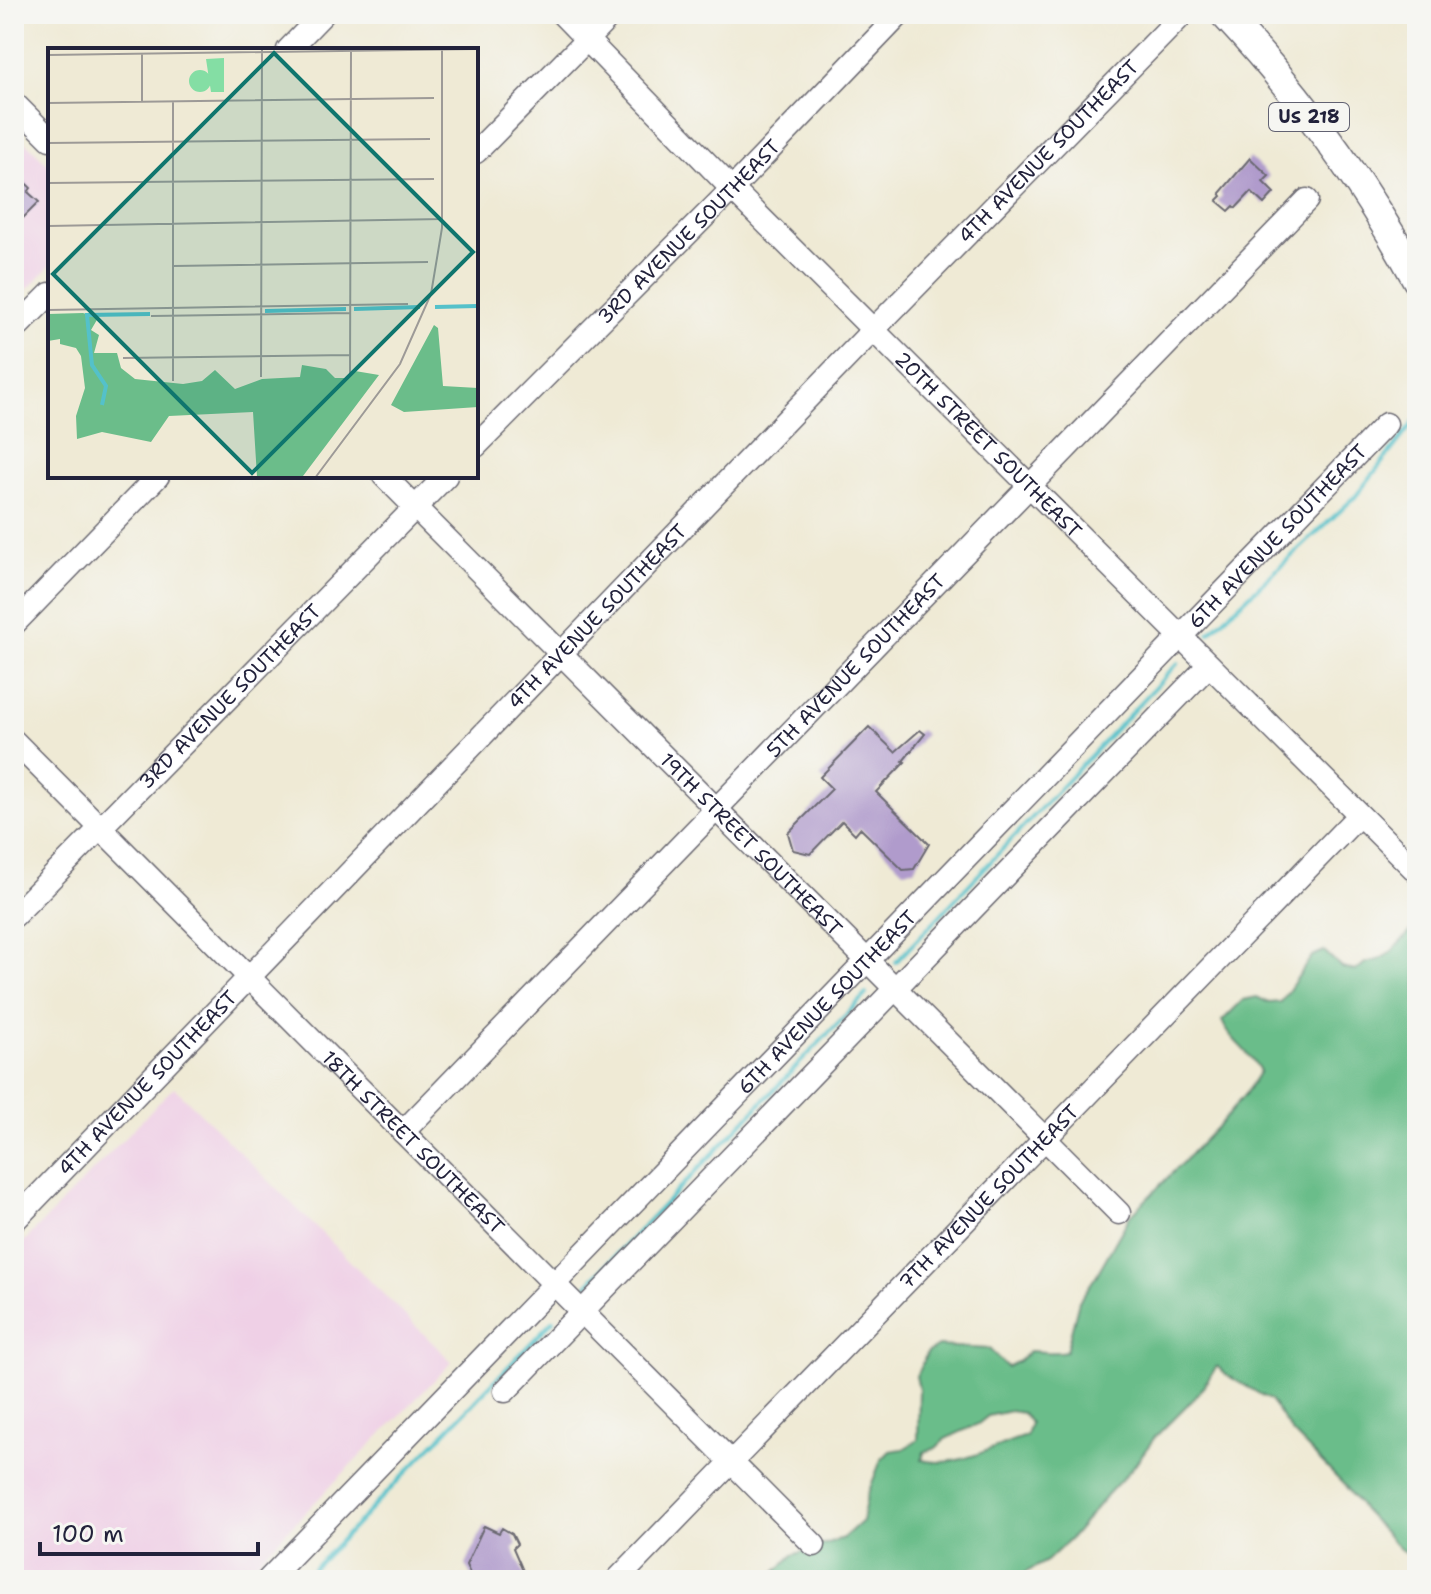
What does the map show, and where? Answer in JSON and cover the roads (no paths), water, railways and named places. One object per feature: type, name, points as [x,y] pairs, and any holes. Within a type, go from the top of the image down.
[{"type":"main road","name":"US 218","points":[[1224,14],[1336,153],[1417,280]]},
{"type":"street","points":[[290,48],[323,14]]},
{"type":"street","name":"20TH STREET SOUTHEAST","points":[[562,14],[732,189],[1417,872]]},
{"type":"street","points":[[478,150],[612,14]]},
{"type":"street","name":"3RD AVENUE SOUTHEAST","points":[[478,444],[732,189],[900,14]]},
{"type":"street","name":"4TH AVENUE SOUTHEAST","points":[[14,1221],[874,329],[1183,14]]},
{"type":"street","points":[[14,103],[48,137]]},
{"type":"street","name":"5TH AVENUE SOUTHEAST","points":[[403,1132],[1307,200]]},
{"type":"street","points":[[14,330],[48,296]]},
{"type":"street","name":"6TH AVENUE SOUTHEAST","points":[[268,1580],[1386,424]]},
{"type":"street","points":[[14,624],[156,478]]},
{"type":"street","name":"19TH STREET SOUTHEAST","points":[[386,478],[1119,1213]]},
{"type":"street","name":"3RD AVENUE SOUTHEAST","points":[[14,916],[444,478]]},
{"type":"street","name":"6TH AVENUE SOUTHEAST","points":[[505,1391],[1209,665]]},
{"type":"street","name":"18TH STREET SOUTHEAST","points":[[14,741],[814,1545]]},
{"type":"street","name":"7TH AVENUE SOUTHEAST","points":[[617,1580],[1359,815]]},
{"type":"waterway","points":[[1209,633],[1355,497],[1417,418]]},
{"type":"waterway","points":[[896,962],[1178,663]]},
{"type":"waterway","points":[[587,1285],[866,994]]},
{"type":"waterway","points":[[303,1580],[553,1320]]}]
